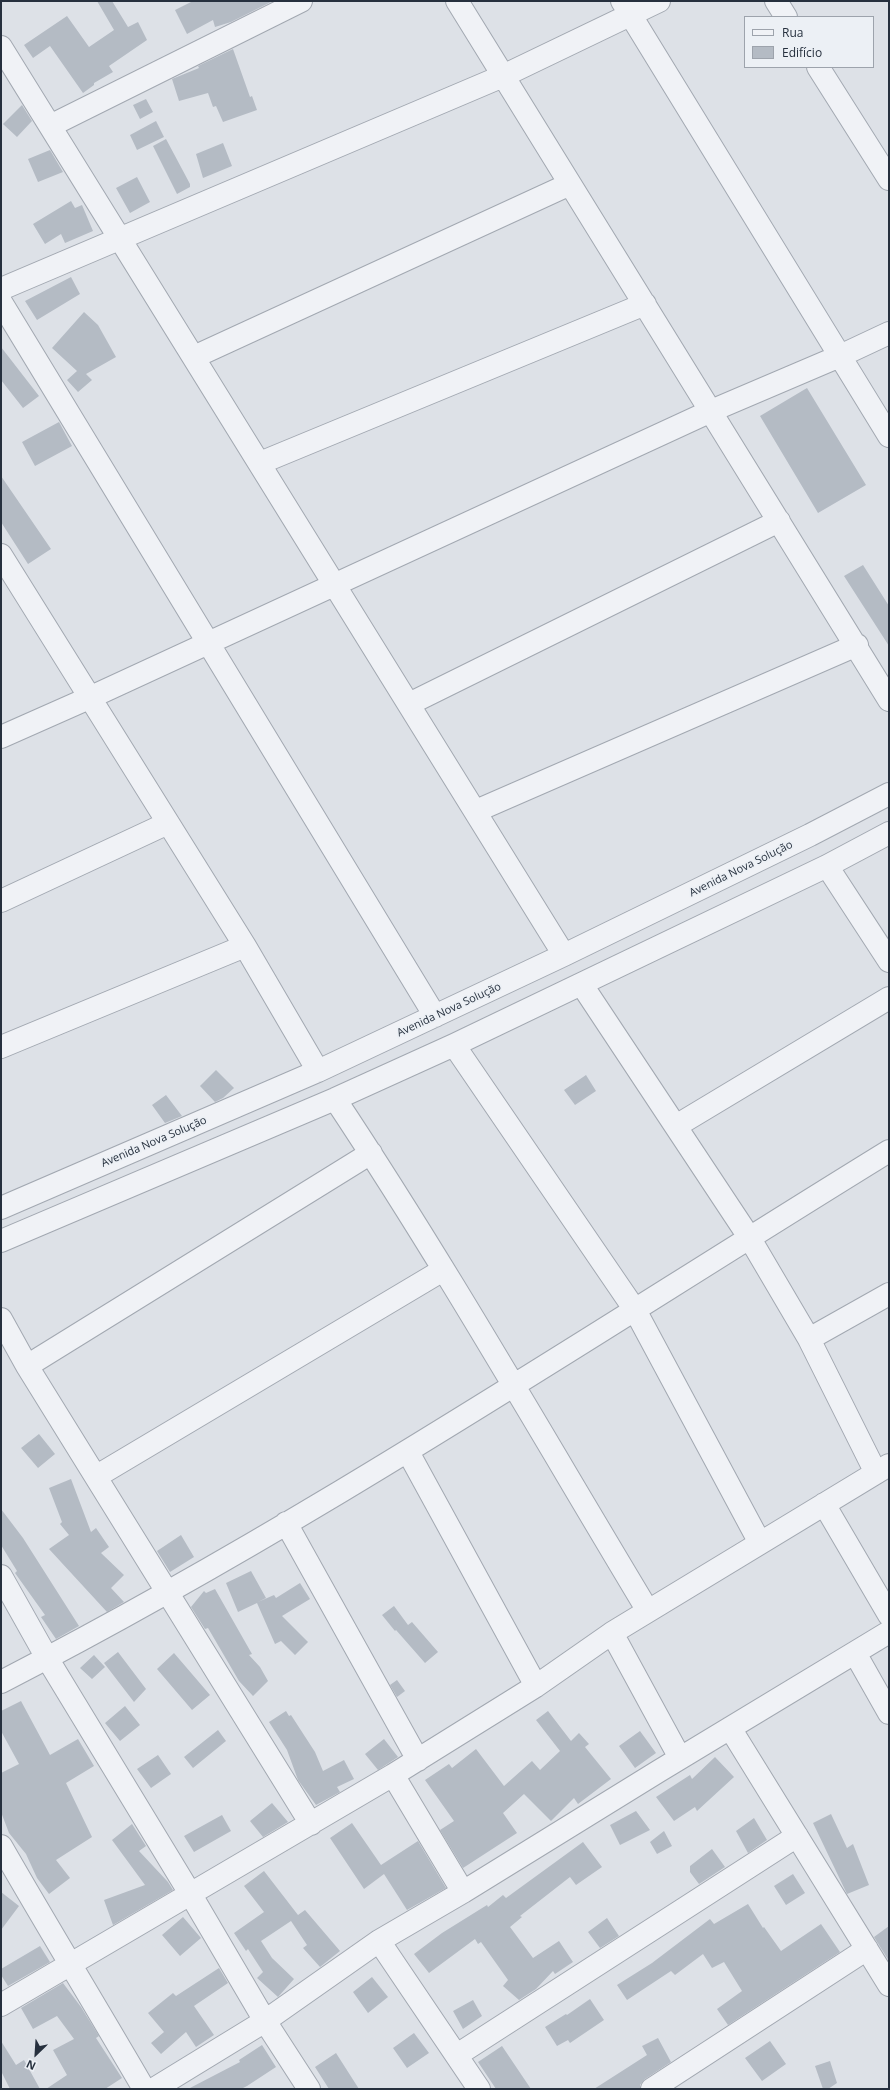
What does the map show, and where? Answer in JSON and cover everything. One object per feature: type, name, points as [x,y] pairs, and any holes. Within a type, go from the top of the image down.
[{"type":"street","points":[[50,126],[300,1]]},
{"type":"street","points":[[457,1],[857,645],[889,700]]},
{"type":"street","points":[[1,289],[503,76],[626,8],[659,1]]},
{"type":"street","points":[[776,1],[785,16]]},
{"type":"street","points":[[626,8],[889,436]]},
{"type":"street","points":[[1,47],[564,955]]},
{"type":"street","points":[[819,68],[889,179]]},
{"type":"street","points":[[194,357],[570,184]]},
{"type":"street","points":[[1,302],[435,1016]]},
{"type":"street","points":[[260,463],[645,304]]},
{"type":"street","points":[[1,737],[209,643],[711,411],[840,356],[889,333]]},
{"type":"street","points":[[409,704],[779,521]]},
{"type":"street","points":[[5,568],[89,698],[245,946],[318,1072]]},
{"type":"street","points":[[476,811],[857,645]]},
{"type":"street","name":"Avenida Nova Solução","points":[[1,1208],[318,1072],[564,955],[802,839],[889,794]]},
{"type":"street","points":[[1,901],[168,823]]},
{"type":"street","points":[[1,1241],[335,1099],[454,1045],[582,985],[827,866],[889,833]]},
{"type":"street","points":[[827,866],[889,961]]},
{"type":"street","points":[[1,1047],[245,946]]},
{"type":"street","points":[[1,2005],[71,1963],[191,1895],[418,1760],[536,1686],[612,1633],[883,1469],[749,1237],[582,985]]},
{"type":"street","points":[[676,1126],[889,998]]},
{"type":"street","points":[[454,1045],[635,1310],[760,1543]]},
{"type":"street","points":[[335,1099],[371,1153],[443,1270],[648,1611]]},
{"type":"street","points":[[1,1682],[167,1591],[408,1452],[749,1237],[889,1151]]},
{"type":"street","points":[[27,1366],[371,1153]]},
{"type":"street","points":[[97,1476],[443,1270]]},
{"type":"street","points":[[809,1339],[889,1294]]},
{"type":"street","points":[[1,1319],[27,1366],[97,1476],[311,1824]]},
{"type":"street","points":[[408,1452],[536,1686]]},
{"type":"street","points":[[824,1504],[889,1616]]},
{"type":"street","points":[[286,1523],[418,1760]]},
{"type":"street","points":[[1,1576],[47,1658],[191,1895],[264,2021],[309,2089]]},
{"type":"street","points":[[154,2089],[264,2021],[379,1941],[463,1892],[680,1758],[889,1632]]},
{"type":"street","points":[[612,1633],[680,1758]]},
{"type":"street","points":[[855,1653],[889,1713]]},
{"type":"street","points":[[730,1728],[889,1985]]},
{"type":"street","points":[[393,1775],[463,1892]]},
{"type":"street","points":[[457,2055],[797,1836]]},
{"type":"street","points":[[1,1846],[55,1941],[71,1963],[144,2089]]},
{"type":"street","points":[[379,1941],[457,2055],[478,2089]]},
{"type":"street","points":[[652,2089],[867,1949]]},
{"type":"building","points":[[97,1],[112,1],[128,27],[138,22],[147,40],[109,66],[113,72],[94,83],[94,85],[83,93],[50,46],[33,58],[24,45],[67,16],[89,47],[114,30]]},
{"type":"building","points":[[193,1],[273,1],[231,22],[215,27],[213,20],[187,34],[175,10]]},
{"type":"building","points":[[233,49],[250,97],[252,96],[257,110],[223,122],[216,106],[213,107],[208,93],[179,101],[172,79],[199,68],[198,66]]},
{"type":"building","points":[[146,99],[153,112],[140,119],[133,105]]},
{"type":"building","points":[[22,105],[32,121],[17,137],[3,124]]},
{"type":"building","points":[[156,121],[164,137],[137,150],[130,135]]},
{"type":"building","points":[[166,139],[190,184],[190,187],[177,194],[153,146]]},
{"type":"building","points":[[223,143],[232,166],[203,178],[196,154]]},
{"type":"building","points":[[50,150],[63,172],[38,182],[28,159]]},
{"type":"building","points":[[137,177],[150,202],[130,213],[116,188]]},
{"type":"building","points":[[71,201],[75,208],[82,205],[93,231],[65,243],[61,234],[45,244],[33,224]]},
{"type":"building","points":[[71,277],[80,294],[37,320],[25,301]]},
{"type":"building","points":[[84,312],[98,325],[116,357],[86,374],[92,380],[78,392],[67,380],[77,371],[52,348]]},
{"type":"building","points":[[1,347],[39,396],[23,408],[1,380]]},
{"type":"building","points":[[807,388],[866,485],[818,513],[760,416]]},
{"type":"building","points":[[59,422],[72,446],[35,466],[22,442]]},
{"type":"building","points":[[1,476],[51,549],[28,564],[1,522]]},
{"type":"building","points":[[863,565],[889,606],[889,646],[844,576]]},
{"type":"building","points":[[216,1070],[234,1088],[223,1098],[215,1102],[200,1086]]},
{"type":"building","points":[[586,1075],[596,1091],[575,1105],[564,1090]]},
{"type":"building","points":[[166,1095],[182,1116],[165,1123],[152,1105]]},
{"type":"building","points":[[39,1434],[55,1454],[38,1468],[21,1448]]},
{"type":"building","points":[[71,1479],[91,1532],[96,1528],[109,1547],[101,1553],[124,1575],[111,1588],[124,1602],[107,1612],[49,1549],[69,1535],[60,1524],[62,1522],[49,1488]]},
{"type":"building","points":[[1,1509],[23,1538],[79,1626],[56,1639],[41,1617],[45,1615],[15,1573],[17,1571],[1,1545]]},
{"type":"building","points":[[181,1535],[194,1557],[170,1572],[157,1551]]},
{"type":"building","points":[[251,1571],[266,1598],[258,1602],[274,1595],[276,1598],[300,1583],[310,1599],[282,1616],[308,1642],[295,1655],[281,1641],[275,1644],[257,1603],[238,1612],[226,1583]]},
{"type":"building","points":[[215,1589],[252,1654],[249,1655],[260,1667],[268,1681],[253,1696],[239,1681],[208,1628],[205,1629],[191,1607],[204,1591],[206,1593]]},
{"type":"building","points":[[394,1606],[408,1625],[412,1622],[438,1652],[425,1663],[382,1615]]},
{"type":"building","points":[[118,1652],[146,1689],[134,1702],[104,1663]]},
{"type":"building","points":[[174,1653],[210,1695],[192,1710],[157,1669]]},
{"type":"building","points":[[94,1655],[105,1667],[92,1679],[80,1668]]},
{"type":"building","points":[[397,1680],[405,1691],[397,1697],[390,1685]]},
{"type":"building","points":[[21,1701],[50,1755],[78,1739],[94,1766],[66,1783],[92,1837],[56,1860],[70,1878],[49,1894],[37,1878],[26,1854],[9,1833],[1,1812],[1,1773],[19,1764],[1,1731],[1,1711]]},
{"type":"building","points":[[125,1706],[140,1725],[120,1741],[105,1723]]},
{"type":"building","points":[[286,1711],[289,1716],[291,1715],[315,1752],[323,1771],[344,1760],[354,1779],[337,1787],[340,1792],[316,1805],[298,1780],[287,1750],[269,1722]]},
{"type":"building","points":[[548,1711],[571,1741],[579,1733],[589,1744],[585,1747],[611,1779],[578,1804],[574,1798],[551,1821],[524,1794],[503,1813],[517,1833],[463,1868],[440,1830],[454,1821],[425,1780],[449,1764],[452,1768],[476,1749],[504,1786],[532,1761],[540,1770],[560,1751],[536,1720]]},
{"type":"building","points":[[218,1730],[226,1741],[193,1768],[184,1757]]},
{"type":"building","points":[[640,1731],[656,1753],[635,1768],[619,1746]]},
{"type":"building","points":[[384,1739],[398,1757],[378,1770],[365,1754]]},
{"type":"building","points":[[158,1755],[171,1774],[151,1788],[137,1769]]},
{"type":"building","points":[[715,1757],[734,1777],[697,1811],[695,1807],[674,1821],[656,1797],[690,1775],[692,1779]]},
{"type":"building","points":[[272,1803],[288,1822],[263,1837],[250,1821]]},
{"type":"building","points":[[636,1811],[650,1830],[620,1845],[610,1825]]},
{"type":"building","points":[[831,1814],[847,1848],[853,1844],[869,1885],[847,1894],[813,1823]]},
{"type":"building","points":[[222,1815],[231,1831],[194,1852],[184,1836]]},
{"type":"building","points":[[754,1818],[767,1840],[748,1853],[736,1831]]},
{"type":"building","points":[[352,1823],[381,1865],[418,1841],[446,1888],[407,1910],[384,1874],[364,1889],[330,1838]]},
{"type":"building","points":[[132,1824],[146,1846],[139,1851],[168,1882],[173,1890],[113,1925],[104,1900],[145,1885],[112,1840]]},
{"type":"building","points":[[664,1831],[672,1846],[657,1854],[650,1842]]},
{"type":"building","points":[[583,1842],[602,1867],[576,1885],[570,1877],[520,1916],[522,1917],[510,1927],[533,1958],[559,1941],[573,1962],[555,1974],[553,1971],[536,1989],[519,2000],[503,1986],[508,1980],[481,1942],[478,1944],[475,1939],[429,1973],[414,1954],[442,1933],[487,1905],[488,1907],[503,1895],[506,1898]]},
{"type":"building","points":[[712,1849],[725,1867],[699,1884],[690,1872],[690,1866]]},
{"type":"building","points":[[264,1871],[298,1915],[305,1910],[340,1951],[320,1967],[303,1948],[307,1945],[291,1921],[261,1941],[272,1958],[294,1979],[278,1997],[257,1978],[263,1972],[248,1949],[246,1951],[234,1933],[264,1912],[244,1886]]},
{"type":"building","points":[[793,1874],[805,1893],[786,1905],[774,1886]]},
{"type":"building","points":[[1,1892],[19,1906],[1,1930]]},
{"type":"building","points":[[748,1904],[763,1928],[764,1927],[781,1951],[821,1924],[840,1952],[728,2025],[717,2009],[742,1991],[724,1962],[712,1968],[703,1954],[675,1975],[671,1971],[627,2000],[617,1985],[652,1963],[710,1919],[714,1924]]},
{"type":"building","points":[[183,1917],[201,1938],[180,1956],[162,1935]]},
{"type":"building","points":[[607,1918],[619,1936],[600,1948],[588,1932]]},
{"type":"building","points":[[889,1926],[889,1961],[874,1937]]},
{"type":"building","points":[[40,1946],[50,1962],[8,1986],[1,1975],[1,1969]]},
{"type":"building","points":[[219,1968],[228,1983],[194,2006],[214,2035],[196,2047],[186,2032],[161,2054],[151,2043],[164,2032],[148,2013],[173,1993],[176,1996]]},
{"type":"building","points":[[372,1977],[388,1997],[368,2013],[353,1992]]},
{"type":"building","points":[[63,1983],[81,2007],[99,2036],[96,2038],[122,2078],[105,2089],[46,2089],[67,2075],[53,2050],[74,2039],[57,2016],[33,2029],[21,2008]]},
{"type":"building","points":[[590,1999],[604,2020],[570,2043],[568,2040],[557,2046],[545,2027],[566,2014],[567,2015]]},
{"type":"building","points":[[473,2000],[482,2016],[463,2029],[453,2011]]},
{"type":"building","points":[[414,2033],[429,2053],[407,2068],[393,2048]]},
{"type":"building","points":[[658,2038],[671,2062],[645,2079],[640,2085],[640,2089],[594,2089],[647,2055],[642,2046]]},
{"type":"building","points":[[1,2041],[16,2065],[24,2060],[40,2089],[10,2089],[1,2071]]},
{"type":"building","points":[[770,2041],[786,2064],[762,2081],[745,2058]]},
{"type":"building","points":[[262,2045],[276,2067],[247,2086],[241,2089],[188,2089],[240,2062],[239,2060]]},
{"type":"building","points":[[502,2046],[531,2089],[496,2089],[478,2062]]},
{"type":"building","points":[[336,2053],[359,2089],[329,2089],[315,2067]]},
{"type":"building","points":[[830,2061],[837,2083],[828,2089],[823,2089],[815,2066]]}]
